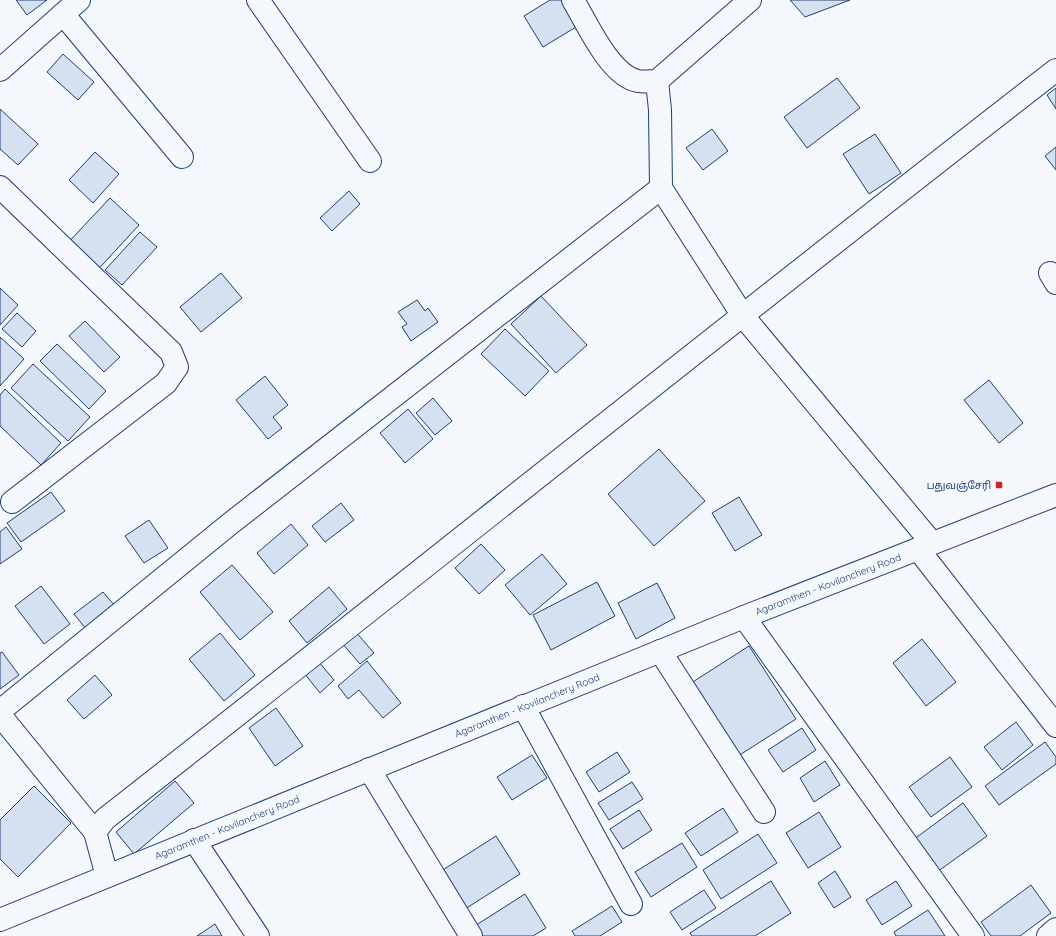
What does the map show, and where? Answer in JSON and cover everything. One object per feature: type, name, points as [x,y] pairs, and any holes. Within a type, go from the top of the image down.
[{"type":"street","points":[[0,70],[79,0]]},
{"type":"street","points":[[258,0],[370,161]]},
{"type":"street","points":[[574,0],[608,58],[619,72],[638,81],[657,81],[750,0]]},
{"type":"street","points":[[63,14],[182,157]]},
{"type":"street","points":[[95,832],[105,819],[958,145],[1056,70]]},
{"type":"street","points":[[657,81],[660,110],[661,188],[743,316],[925,546],[1056,726]]},
{"type":"street","points":[[0,187],[171,352],[177,367],[166,383],[4,502]]},
{"type":"street","points":[[0,711],[231,523],[661,188]]},
{"type":"street","name":"Agaramthen - Kovilanchery Road","points":[[0,920],[744,617],[1056,495]]},
{"type":"street","points":[[744,617],[973,936]]},
{"type":"street","points":[[660,651],[764,812]]},
{"type":"street","points":[[523,706],[631,904]]},
{"type":"street","points":[[0,715],[95,832],[107,876]]},
{"type":"street","points":[[368,769],[471,936]]},
{"type":"street","points":[[194,840],[258,936]]},
{"type":"street","points":[[1048,936],[1056,929]]},
{"type":"building","points":[[16,0],[47,0],[27,15]]},
{"type":"building","points":[[550,0],[567,0],[581,24],[543,47],[524,16]]},
{"type":"building","points":[[790,0],[850,0],[805,17]]},
{"type":"building","points":[[63,54],[94,82],[78,100],[47,72]]},
{"type":"building","points":[[837,78],[860,108],[807,148],[784,117]]},
{"type":"building","points":[[1056,88],[1056,109],[1047,95]]},
{"type":"building","points":[[0,109],[38,144],[18,165],[0,149]]},
{"type":"building","points":[[712,129],[728,151],[703,170],[686,148]]},
{"type":"building","points":[[875,134],[901,173],[869,194],[843,154]]},
{"type":"building","points":[[1056,147],[1056,170],[1045,156]]},
{"type":"building","points":[[95,152],[119,174],[93,203],[69,180]]},
{"type":"building","points":[[349,191],[360,204],[332,231],[320,218]]},
{"type":"building","points":[[110,198],[139,225],[93,275],[64,247]]},
{"type":"building","points":[[140,232],[157,247],[122,285],[105,270]]},
{"type":"building","points":[[221,273],[242,298],[201,332],[180,307]]},
{"type":"building","points":[[0,288],[18,305],[0,325]]},
{"type":"building","points":[[541,296],[587,345],[556,373],[511,324]]},
{"type":"building","points":[[417,300],[425,311],[428,308],[438,322],[411,341],[402,327],[407,324],[398,312]]},
{"type":"building","points":[[17,313],[36,331],[22,347],[2,329]]},
{"type":"building","points":[[85,321],[120,357],[104,372],[69,336]]},
{"type":"building","points":[[505,329],[549,371],[525,396],[481,354]]},
{"type":"building","points":[[0,337],[24,359],[0,386]]},
{"type":"building","points":[[57,344],[106,391],[89,409],[40,361]]},
{"type":"building","points":[[33,364],[90,417],[68,441],[11,388]]},
{"type":"building","points":[[265,376],[288,405],[273,417],[282,428],[268,439],[236,400]]},
{"type":"building","points":[[989,380],[1023,423],[999,443],[964,400]]},
{"type":"building","points":[[5,389],[61,443],[41,465],[0,426],[0,395]]},
{"type":"building","points":[[433,398],[452,421],[435,435],[416,413]]},
{"type":"building","points":[[408,409],[433,439],[405,463],[380,433]]},
{"type":"building","points":[[659,449],[705,501],[654,546],[608,494]]},
{"type":"building","points":[[51,492],[65,511],[21,542],[7,523]]},
{"type":"building","points":[[739,497],[762,535],[735,551],[712,513]]},
{"type":"building","points":[[341,503],[354,520],[325,542],[312,526]]},
{"type":"building","points":[[149,520],[168,548],[144,563],[125,536]]},
{"type":"building","points":[[291,524],[308,545],[274,574],[257,553]]},
{"type":"building","points":[[6,527],[22,549],[0,564],[0,532]]},
{"type":"building","points":[[481,544],[505,570],[479,594],[455,568]]},
{"type":"building","points":[[542,554],[567,584],[530,615],[505,585]]},
{"type":"building","points":[[232,565],[273,612],[240,640],[200,592]]},
{"type":"building","points":[[597,582],[615,616],[551,650],[533,615]]},
{"type":"building","points":[[657,583],[675,618],[636,639],[618,603]]},
{"type":"building","points":[[41,586],[70,624],[44,644],[15,606]]},
{"type":"building","points":[[329,587],[347,609],[307,643],[289,621]]},
{"type":"building","points":[[103,592],[115,606],[86,629],[74,614]]},
{"type":"building","points":[[355,631],[374,653],[360,664],[341,642]]},
{"type":"building","points":[[220,633],[255,675],[224,701],[189,659]]},
{"type":"building","points":[[922,639],[956,682],[926,706],[893,663]]},
{"type":"building","points":[[749,646],[796,719],[735,758],[688,685]]},
{"type":"building","points":[[2,652],[19,675],[0,689],[0,653]]},
{"type":"building","points":[[318,661],[334,680],[320,693],[304,673]]},
{"type":"building","points":[[367,661],[401,703],[383,718],[359,690],[348,699],[338,686]]},
{"type":"building","points":[[95,675],[112,695],[84,719],[67,700]]},
{"type":"building","points":[[276,708],[303,746],[275,766],[249,728]]},
{"type":"building","points":[[1016,722],[1033,745],[1002,770],[984,747]]},
{"type":"building","points":[[802,728],[816,750],[783,772],[768,750]]},
{"type":"building","points":[[1045,742],[1056,757],[1056,764],[999,805],[985,786]]},
{"type":"building","points":[[617,752],[630,772],[599,792],[586,772]]},
{"type":"building","points":[[532,755],[547,778],[512,800],[497,777]]},
{"type":"building","points":[[950,757],[972,787],[931,817],[909,787]]},
{"type":"building","points":[[825,761],[840,785],[814,802],[800,778]]},
{"type":"building","points":[[175,781],[194,803],[134,854],[116,832]]},
{"type":"building","points":[[632,782],[643,799],[609,820],[598,803]]},
{"type":"building","points":[[34,786],[71,823],[18,877],[0,859],[0,820]]},
{"type":"building","points":[[963,803],[987,836],[937,872],[913,840]]},
{"type":"building","points":[[723,808],[738,832],[701,856],[685,833]]},
{"type":"building","points":[[639,810],[652,830],[623,849],[610,829]]},
{"type":"building","points":[[819,812],[841,847],[808,868],[786,833]]},
{"type":"building","points":[[758,834],[777,863],[721,899],[703,870]]},
{"type":"building","points":[[496,836],[520,874],[462,911],[438,873]]},
{"type":"building","points":[[682,843],[697,867],[651,897],[635,872]]},
{"type":"building","points":[[835,871],[851,897],[834,908],[818,883]]},
{"type":"building","points":[[771,881],[791,913],[755,936],[692,936],[690,933]]},
{"type":"building","points":[[896,881],[912,906],[882,925],[866,900]]},
{"type":"building","points":[[1031,885],[1051,913],[1020,936],[991,936],[981,922]]},
{"type":"building","points":[[704,890],[716,908],[682,930],[670,912]]},
{"type":"building","points":[[525,894],[546,928],[533,936],[474,936],[470,929]]},
{"type":"building","points":[[612,906],[622,922],[600,936],[575,936],[572,931]]},
{"type":"building","points":[[928,910],[945,936],[896,936],[894,932]]},
{"type":"building","points":[[215,924],[222,936],[197,936]]},
{"type":"place","name":"பதுவஞ்சேரி","points":[[999,485]]}]
